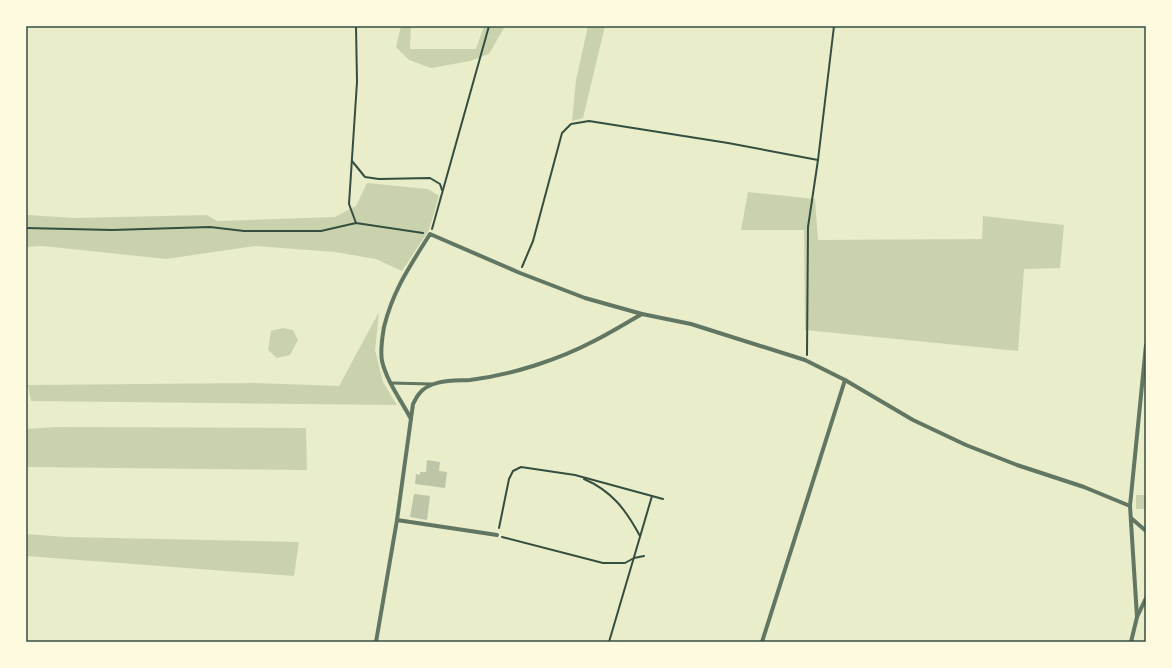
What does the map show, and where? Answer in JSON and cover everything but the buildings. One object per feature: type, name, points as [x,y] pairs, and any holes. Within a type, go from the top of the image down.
[{"type":"street","points":[[411,419],[386,373],[381,353],[382,340],[387,317],[395,294],[430,234],[520,273],[586,298],[642,314],[691,324],[805,360],[845,380],[913,420],[966,445],[1017,465],[1084,487],[1130,506]]},
{"type":"street","points":[[376,642],[397,520],[413,404],[419,394],[432,384],[446,381],[471,380],[524,369],[595,341],[642,314]]},
{"type":"street","points":[[1137,617],[1130,506],[1146,345]]},
{"type":"street","points":[[762,642],[845,380]]},
{"type":"street","points":[[1131,518],[1146,531]]},
{"type":"street","points":[[397,520],[497,535]]},
{"type":"street","points":[[1131,642],[1137,617],[1146,598]]},
{"type":"lane","points":[[391,383],[432,384]]},
{"type":"path","points":[[356,26],[357,82],[349,204],[356,223]]},
{"type":"path","points":[[26,228],[112,230],[210,227],[244,231],[320,231],[356,223],[430,234],[489,26]]},
{"type":"path","points":[[805,360],[808,352],[808,227],[818,160],[834,26]]},
{"type":"path","points":[[520,273],[533,241],[562,133],[571,124],[589,121],[728,143],[818,160]]},
{"type":"path","points":[[352,161],[365,177],[379,179],[430,178],[440,184],[443,191]]},
{"type":"path","points":[[644,556],[634,558],[625,563],[603,563],[497,535],[509,480],[513,471],[521,467],[575,475],[663,499]]},
{"type":"path","points":[[575,475],[591,482],[610,494],[622,508],[640,536]]},
{"type":"path","points":[[609,642],[652,496]]},
{"type":"green space","points":[[401,26],[411,26],[410,49],[476,49],[484,26],[505,26],[489,54],[470,61],[431,68],[409,60],[396,47]]},
{"type":"green space","points":[[588,26],[605,26],[583,118],[572,121],[576,80]]},
{"type":"green space","points":[[367,183],[428,189],[439,196],[429,230],[402,271],[376,259],[335,252],[255,246],[166,259],[43,246],[26,247],[26,215],[75,218],[207,215],[217,221],[335,217],[356,206]]},
{"type":"green space","points":[[748,192],[815,199],[818,240],[982,239],[983,216],[1064,225],[1060,268],[1024,269],[1018,351],[805,330],[804,230],[741,230]]},
{"type":"green space","points":[[379,312],[375,350],[383,382],[397,405],[31,401],[28,385],[256,383],[339,386]]},
{"type":"green space","points":[[283,328],[293,330],[298,340],[290,355],[277,358],[268,350],[271,331]]},
{"type":"green space","points":[[57,427],[306,428],[307,470],[26,467],[26,429]]},
{"type":"green space","points":[[1136,495],[1146,495],[1146,509],[1136,509]]},
{"type":"green space","points":[[26,534],[66,537],[299,542],[294,576],[26,556]]}]
